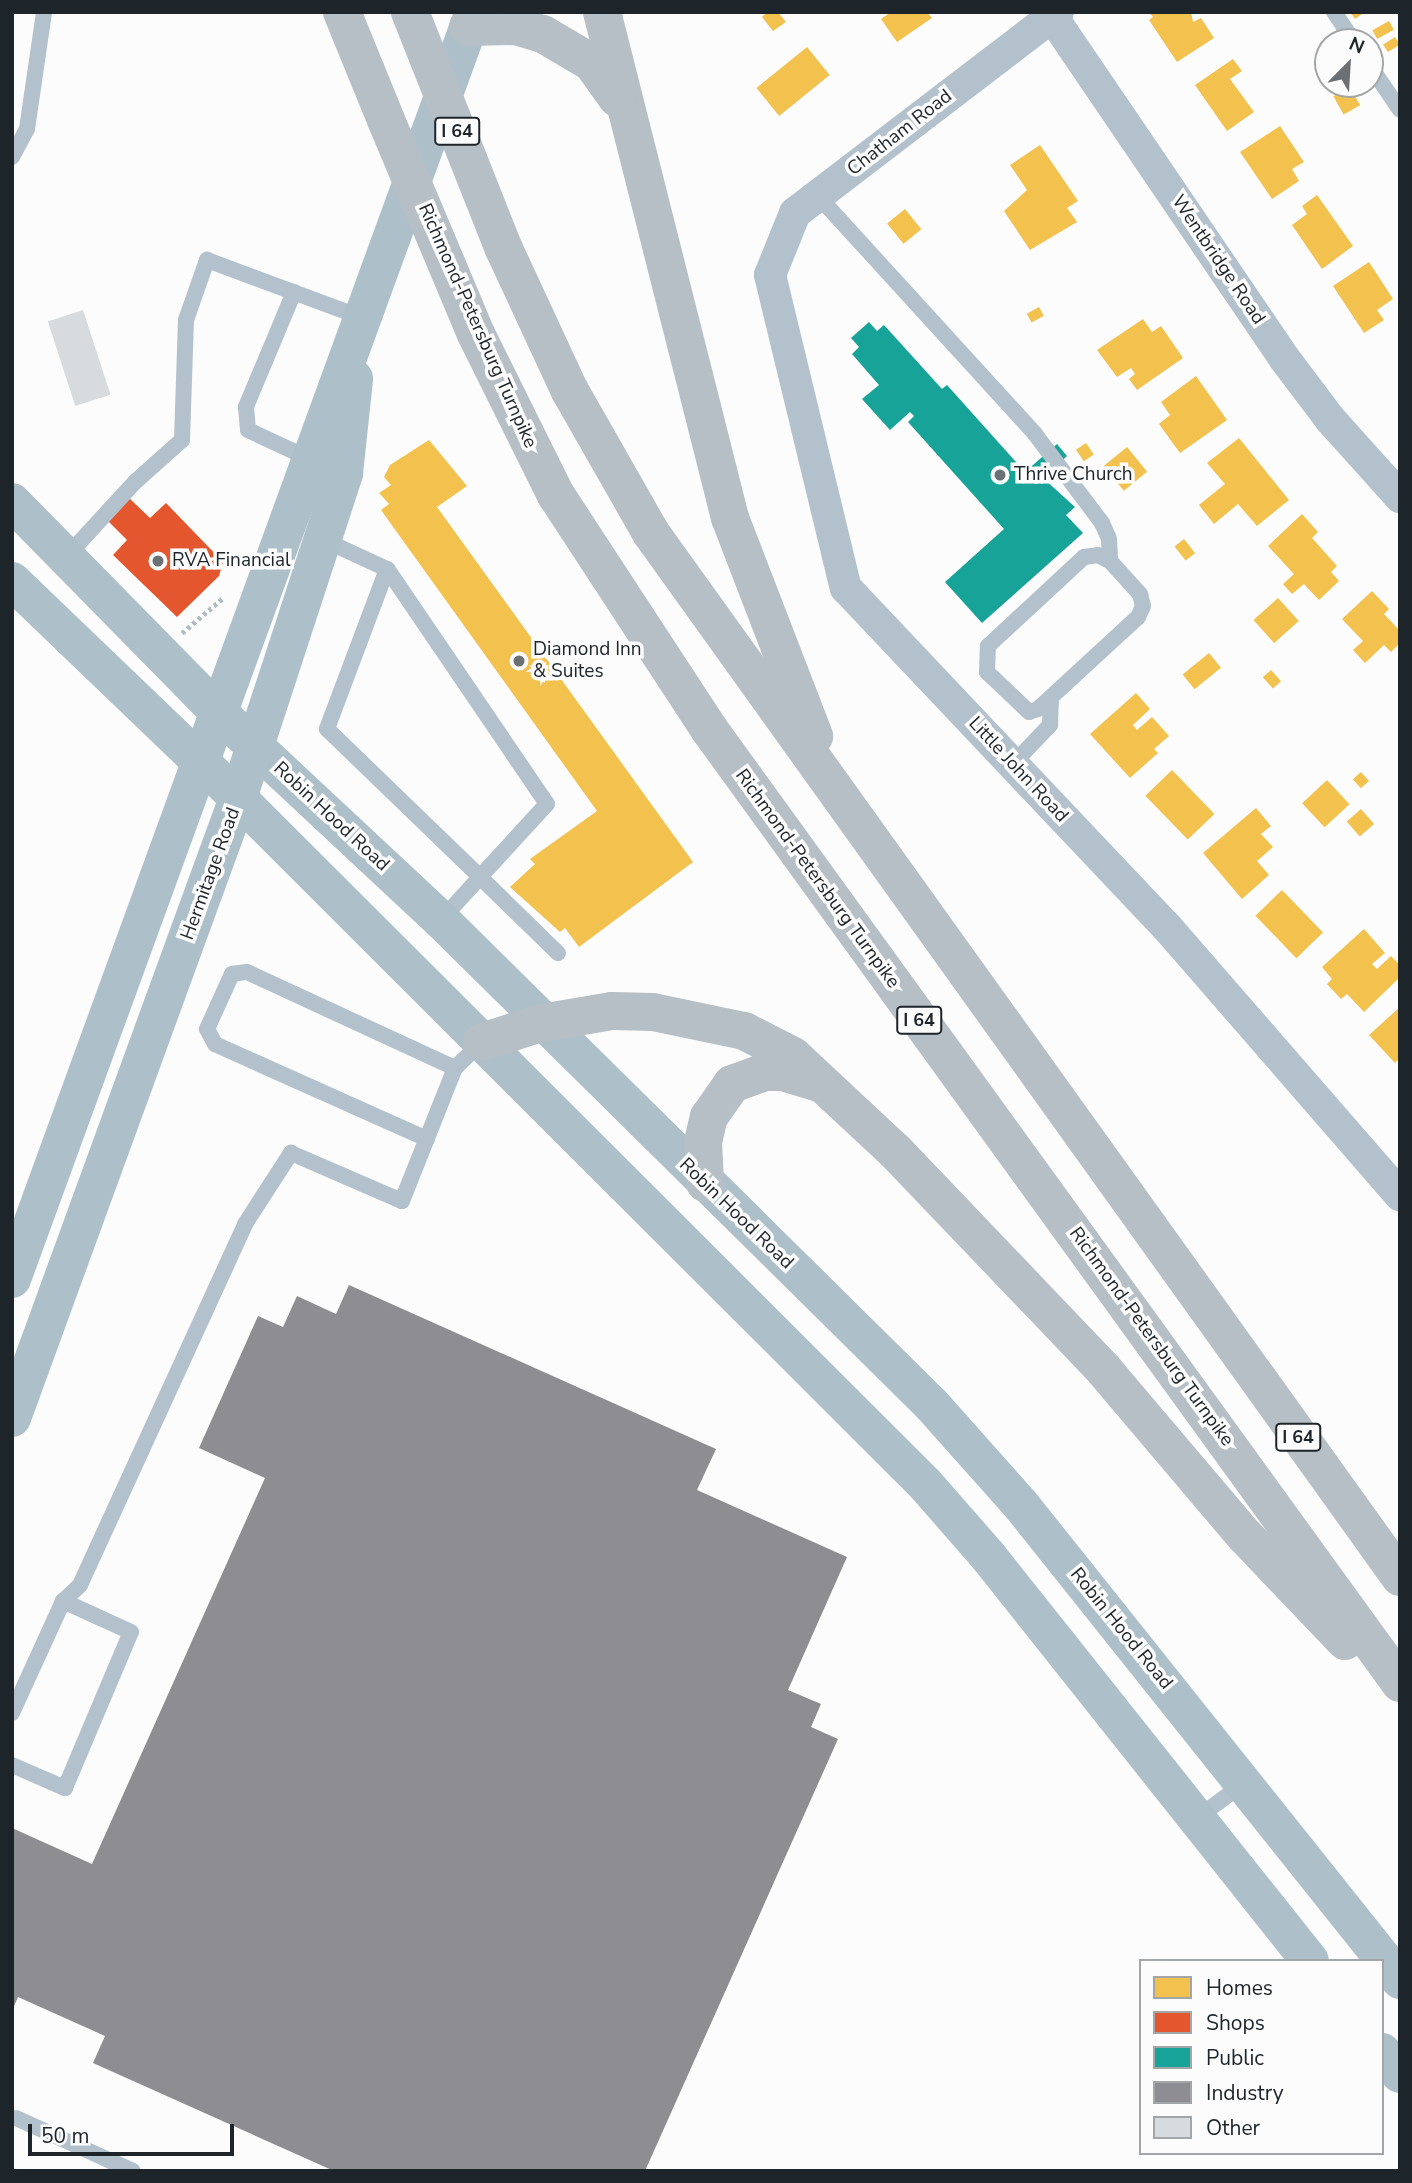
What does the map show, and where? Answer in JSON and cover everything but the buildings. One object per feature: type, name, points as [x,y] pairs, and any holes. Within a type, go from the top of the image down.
[{"type":"highway","name":"Richmond-Petersburg Turnpike","points":[[342,12],[476,334],[556,495],[709,729],[1400,1683]]},
{"type":"highway","name":"I 64","points":[[410,12],[504,250],[570,391],[650,533],[1400,1577]]},
{"type":"highway","points":[[602,12],[730,518],[780,657],[844,806]]},
{"type":"highway","points":[[471,20],[516,26],[567,46],[610,83],[630,125]]},
{"type":"highway","points":[[469,1055],[541,1023],[612,1012],[683,1016],[769,1042],[793,1056],[895,1151],[1104,1370],[1245,1536],[1400,1699]]},
{"type":"highway","points":[[705,1184],[703,1142],[709,1117],[732,1084],[746,1076],[774,1072],[820,1084]]},
{"type":"main road","name":"Hermitage Road","points":[[12,1279],[202,763],[360,317],[471,20]]},
{"type":"main road","name":"Hermitage Road","points":[[12,1418],[239,798],[344,473],[360,317]]},
{"type":"main road","name":"Robin Hood Road","points":[[13,506],[219,713],[441,920],[541,1023],[940,1414],[1021,1505],[1383,1959]]},
{"type":"main road","points":[[12,581],[239,798],[469,1055],[925,1484],[988,1556],[1308,1959]]},
{"type":"main road","name":"Robin Hood Road","points":[[1384,1960],[1400,1980]]},
{"type":"main road","points":[[1384,2054],[1400,2074]]},
{"type":"street","name":"Chatham Road","points":[[770,275],[795,213],[1053,13]]},
{"type":"street","name":"Wentbridge Road","points":[[1053,13],[1284,358],[1329,419],[1400,497]]},
{"type":"street","name":"Little John Road","points":[[770,275],[846,588],[1166,926],[1400,1195]]},
{"type":"lane","points":[[12,157],[27,129],[44,12]]},
{"type":"lane","points":[[1334,12],[1345,28]]},
{"type":"lane","points":[[1384,87],[1400,110]]},
{"type":"lane","points":[[818,196],[1035,434],[1102,523],[1109,539],[1110,561]]},
{"type":"lane","points":[[66,557],[135,482],[183,440],[186,320],[207,260],[360,317]]},
{"type":"lane","points":[[294,292],[246,407],[248,430],[310,458]]},
{"type":"lane","points":[[322,539],[387,569],[547,804],[441,920]]},
{"type":"lane","points":[[1098,555],[1110,561],[1140,594],[1143,606],[1138,617],[1051,698],[1038,709],[1029,712],[1019,706],[987,672],[988,646],[1084,558],[1098,555]]},
{"type":"lane","points":[[387,569],[327,729],[558,953]]},
{"type":"lane","points":[[1013,764],[1050,725],[1051,698]]},
{"type":"lane","points":[[12,1713],[63,1601],[80,1584],[245,1224],[290,1153],[402,1201],[427,1139],[469,1055],[247,972],[232,974],[207,1029],[215,1044],[427,1139]]},
{"type":"lane","points":[[12,1765],[65,1788],[131,1632],[63,1601]]},
{"type":"lane","points":[[1197,1818],[1243,1784]]},
{"type":"lane","points":[[16,2118],[133,2171]]},
{"type":"path","points":[[179,635],[224,597]]},
{"type":"place","name":"Thrive Church","points":[[1000,475]]},
{"type":"place","name":"RVA Financial","points":[[158,561]]},
{"type":"place","name":"Diamond Inn & Suites","points":[[519,661]]}]
